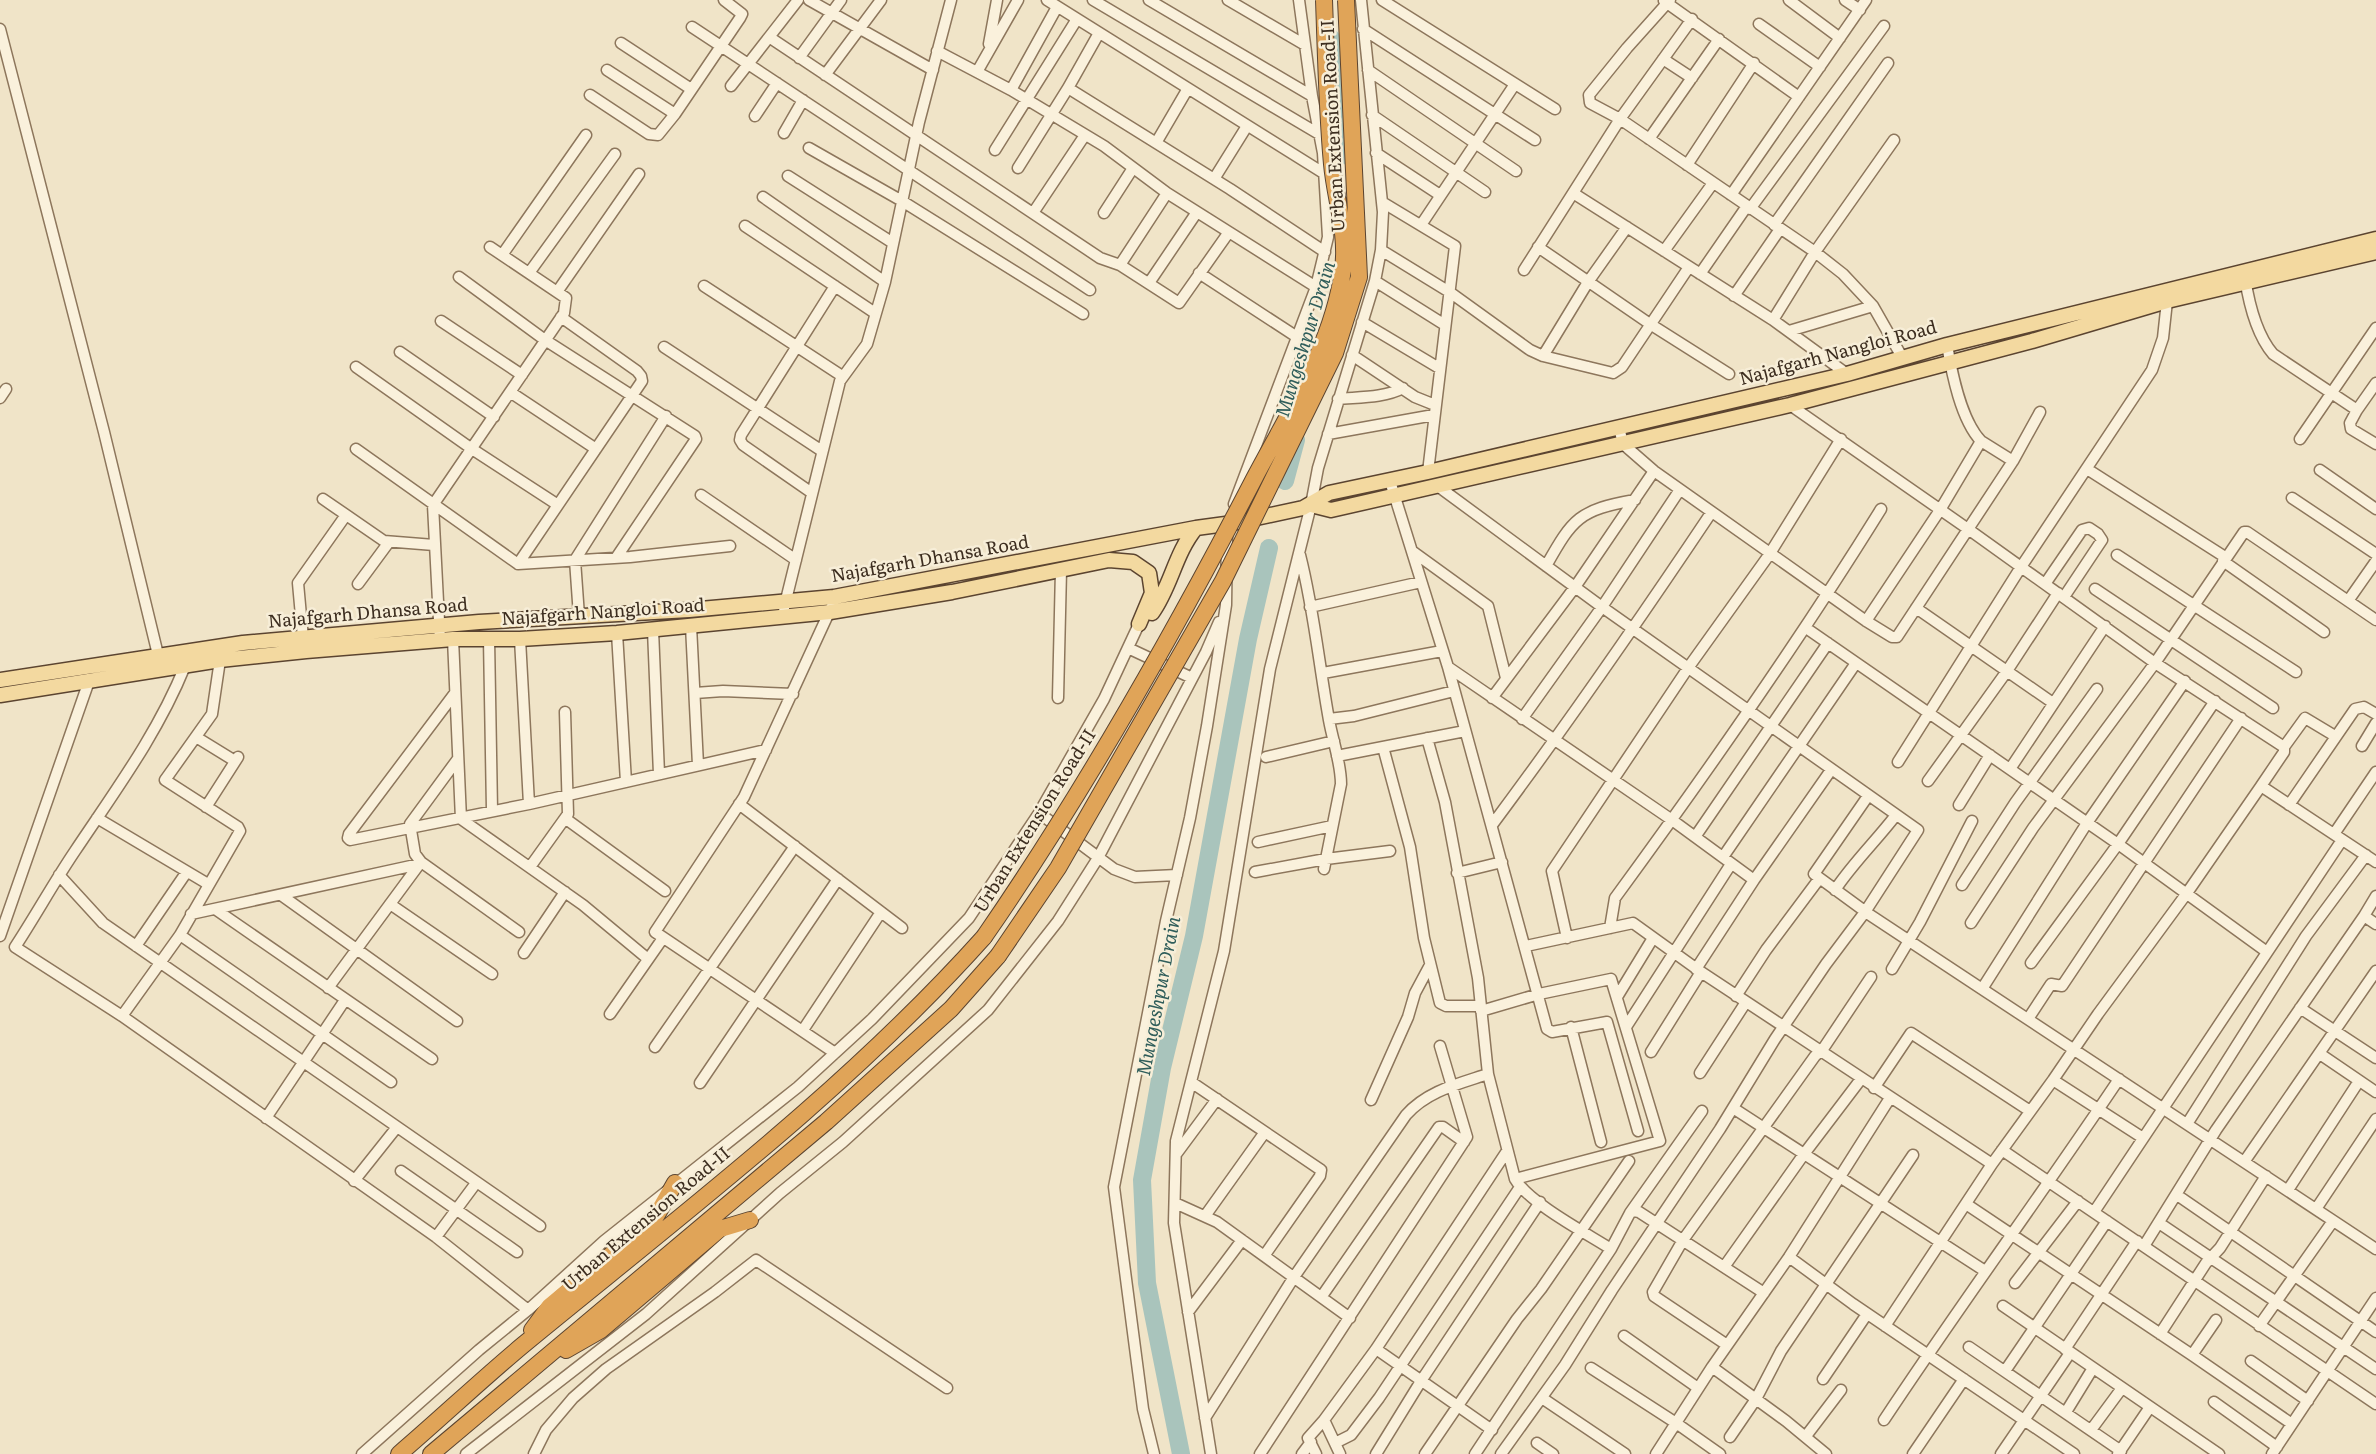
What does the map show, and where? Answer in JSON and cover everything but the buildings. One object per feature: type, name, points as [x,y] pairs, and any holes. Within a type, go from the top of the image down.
[{"type":"highway","name":"Urban Extension Road-II","points":[[399,1454],[524,1344],[705,1196],[881,1043],[935,991],[984,937],[1040,856],[1193,594],[1322,345],[1344,267],[1344,234],[1332,166],[1324,0]]},
{"type":"highway","name":"Urban Extension Road-II","points":[[431,1454],[887,1068],[951,1009],[998,956],[1058,868],[1223,581],[1335,353],[1359,276],[1346,0]]},
{"type":"highway","points":[[524,1344],[529,1332],[549,1307],[654,1218],[675,1183]]},
{"type":"highway","points":[[536,1366],[601,1330],[720,1229],[750,1220]]},
{"type":"main road","name":"Najafgarh Nangloi Road","points":[[1311,505],[1331,510],[1790,405],[2167,301],[2376,239]]},
{"type":"main road","name":"Najafgarh Nangloi Road","points":[[1196,528],[1229,524],[1311,505],[1329,493],[1847,374],[1947,345],[2244,277],[2376,252]]},
{"type":"main road","points":[[1139,624],[1153,612],[1165,592],[1185,542],[1196,528]]},
{"type":"main road","name":"Najafgarh Dhansa Road","points":[[184,659],[243,643],[303,638],[444,635],[579,617],[834,597],[1196,528]]},
{"type":"main road","name":"Najafgarh Nangloi Road","points":[[0,695],[89,681],[184,659],[220,660],[444,635],[520,639],[784,618],[952,592],[1109,560],[1126,560],[1142,566],[1149,573],[1152,593],[1139,624]]},
{"type":"main road","points":[[948,576],[952,592]]},
{"type":"main road","points":[[0,680],[160,663]]},
{"type":"street","points":[[590,94],[654,136],[662,132],[742,14],[724,0]]},
{"type":"street","points":[[732,86],[798,0]]},
{"type":"street","points":[[809,0],[933,70]]},
{"type":"street","points":[[799,58],[841,0]]},
{"type":"street","points":[[825,75],[881,0]]},
{"type":"street","points":[[784,618],[784,601],[842,376],[864,348],[885,282],[916,135],[951,0]]},
{"type":"street","points":[[988,53],[997,0]]},
{"type":"street","points":[[977,72],[1018,0]]},
{"type":"street","points":[[1047,0],[1325,174]]},
{"type":"street","points":[[1093,0],[1319,134]]},
{"type":"street","points":[[1149,0],[1312,96]]},
{"type":"street","points":[[1228,0],[1305,46]]},
{"type":"street","points":[[1154,1454],[1143,1409],[1114,1187],[1190,818],[1226,605],[1229,524],[1316,287],[1325,252],[1329,225],[1325,174],[1299,0]]},
{"type":"street","points":[[1211,1454],[1174,1223],[1176,1141],[1224,951],[1270,669],[1318,468],[1375,281],[1381,250],[1382,202],[1361,0]]},
{"type":"street","points":[[1382,0],[1555,109]]},
{"type":"street","points":[[1789,0],[1840,38]]},
{"type":"street","points":[[1731,195],[1863,5],[1845,0]]},
{"type":"street","points":[[1799,97],[1667,1],[1589,95],[1590,103],[1620,119],[1843,274],[1872,306],[1902,356]]},
{"type":"street","points":[[1011,90],[1057,7]]},
{"type":"street","points":[[995,150],[1077,19]]},
{"type":"street","points":[[1524,270],[1620,119],[1692,19]]},
{"type":"street","points":[[1759,24],[1820,67]]},
{"type":"street","points":[[1700,274],[1884,26]]},
{"type":"street","points":[[692,27],[1090,290]]},
{"type":"street","points":[[0,29],[104,432],[160,663]]},
{"type":"street","points":[[1363,29],[1535,140]]},
{"type":"street","points":[[1018,168],[1099,33]]},
{"type":"street","points":[[769,37],[1100,258],[1120,265],[1179,303],[1229,232]]},
{"type":"street","points":[[1649,139],[1719,39]]},
{"type":"street","points":[[621,43],[691,89]]},
{"type":"street","points":[[937,51],[1028,100],[1167,193],[1316,287]]},
{"type":"street","points":[[1663,59],[1692,78]]},
{"type":"street","points":[[1687,165],[1754,64]]},
{"type":"street","points":[[1734,296],[1777,227],[1888,64]]},
{"type":"street","points":[[607,69],[675,114]]},
{"type":"street","points":[[1368,70],[1516,171]]},
{"type":"street","points":[[755,116],[777,83]]},
{"type":"street","points":[[1421,225],[1515,84]]},
{"type":"street","points":[[1068,88],[1325,252]]},
{"type":"street","points":[[1156,143],[1187,90]]},
{"type":"street","points":[[784,133],[803,100]]},
{"type":"street","points":[[1372,115],[1485,191]]},
{"type":"street","points":[[1214,179],[1247,126]]},
{"type":"street","points":[[502,255],[586,135]]},
{"type":"street","points":[[1034,213],[1084,135]]},
{"type":"street","points":[[1773,320],[1815,252],[1894,139]]},
{"type":"street","points":[[809,148],[902,201],[1083,314]]},
{"type":"street","points":[[1376,153],[1440,195]]},
{"type":"street","points":[[529,273],[615,154]]},
{"type":"street","points":[[1104,213],[1133,168]]},
{"type":"street","points":[[556,292],[639,174]]},
{"type":"street","points":[[788,176],[893,243]]},
{"type":"street","points":[[1664,251],[1713,183]]},
{"type":"street","points":[[1120,265],[1167,193]]},
{"type":"street","points":[[1573,193],[1773,320],[1847,374]]},
{"type":"street","points":[[764,197],[885,282]]},
{"type":"street","points":[[1382,202],[1455,246],[1428,472]]},
{"type":"street","points":[[1149,283],[1197,212]]},
{"type":"street","points":[[745,226],[875,313]]},
{"type":"street","points":[[1543,356],[1588,282],[1627,227]]},
{"type":"street","points":[[461,818],[455,694],[444,635],[434,545],[433,505],[564,313],[566,299],[490,247]]},
{"type":"street","points":[[1538,247],[1650,324],[1729,374]]},
{"type":"street","points":[[1381,250],[1451,293],[1530,350],[1543,356],[1613,373],[1622,367],[1689,267]]},
{"type":"street","points":[[1199,273],[1297,337]]},
{"type":"street","points":[[459,277],[545,340],[693,433],[696,439],[617,558]]},
{"type":"street","points":[[2244,277],[2255,320],[2266,346],[2273,354],[2357,410]]},
{"type":"street","points":[[1375,281],[1445,325]]},
{"type":"street","points":[[704,286],[842,376]]},
{"type":"street","points":[[811,493],[743,445],[740,440],[757,408],[835,286]]},
{"type":"street","points":[[1898,762],[2021,567],[2152,370],[2163,338],[2167,301]]},
{"type":"street","points":[[1789,331],[1872,306]]},
{"type":"street","points":[[519,564],[642,381],[641,376],[561,317]]},
{"type":"street","points":[[440,321],[522,375]]},
{"type":"street","points":[[1362,322],[1439,368]]},
{"type":"street","points":[[2300,439],[2376,327]]},
{"type":"street","points":[[1947,345],[1969,425],[1981,441],[2013,461]]},
{"type":"street","points":[[664,347],[822,451]]},
{"type":"street","points":[[400,352],[494,417]]},
{"type":"street","points":[[1352,355],[1435,410]]},
{"type":"street","points":[[356,367],[472,449],[558,505]]},
{"type":"street","points":[[2376,383],[2350,423],[2351,429],[2376,444]]},
{"type":"street","points":[[1338,399],[1375,396],[1403,388]]},
{"type":"street","points":[[510,392],[596,449]]},
{"type":"street","points":[[1790,405],[2155,663],[2284,747]]},
{"type":"street","points":[[1328,434],[1435,410]]},
{"type":"street","points":[[1619,427],[1623,444],[1679,491],[1866,621],[1892,637],[1897,637],[2013,461],[2040,412]]},
{"type":"street","points":[[579,617],[575,560],[666,416]]},
{"type":"street","points":[[1567,937],[1552,871],[1688,668],[1769,555],[1841,439]]},
{"type":"street","points":[[1866,621],[1940,510],[1981,441]]},
{"type":"street","points":[[356,449],[519,564],[617,558],[730,546]]},
{"type":"street","points":[[2087,469],[2224,559],[2323,632]]},
{"type":"street","points":[[2320,470],[2376,509]]},
{"type":"street","points":[[1492,698],[1575,587],[1654,471]]},
{"type":"street","points":[[1390,481],[1448,667],[1549,1031],[1605,1021],[1608,1023],[1638,1131]]},
{"type":"street","points":[[1438,487],[1918,832],[1866,912],[1826,964],[1542,1398],[1501,1454]]},
{"type":"street","points":[[1522,719],[1602,607],[1679,491]]},
{"type":"street","points":[[701,495],[796,559]]},
{"type":"street","points":[[2292,498],[2376,554]]},
{"type":"street","points":[[323,499],[380,540],[434,545]]},
{"type":"street","points":[[1546,566],[1562,538],[1583,515],[1593,509],[1634,500]]},
{"type":"street","points":[[1610,928],[1615,898],[1749,712],[1828,595],[1881,509]]},
{"type":"street","points":[[1492,825],[1634,629],[1711,513]]},
{"type":"street","points":[[303,638],[298,583],[346,515]]},
{"type":"street","points":[[1928,781],[2102,540],[2098,534],[2088,528],[2082,530],[2045,584]]},
{"type":"street","points":[[1971,923],[2054,800],[2155,663],[2241,534],[2247,532],[2376,620]]},
{"type":"street","points":[[358,584],[389,542]]},
{"type":"street","points":[[1299,551],[1341,784],[1325,864]]},
{"type":"street","points":[[1411,551],[1488,606],[1506,678]]},
{"type":"street","points":[[2117,555],[2296,672]]},
{"type":"street","points":[[2348,601],[2376,561]]},
{"type":"street","points":[[1058,698],[1061,570]]},
{"type":"street","points":[[1310,607],[1421,582]]},
{"type":"street","points":[[2095,589],[2273,708]]},
{"type":"street","points":[[834,597],[830,612],[793,694],[739,804],[656,929],[657,935],[835,1052]]},
{"type":"street","points":[[466,1454],[646,1314],[750,1220],[843,1143],[988,1010],[1058,921],[1097,858],[1192,678],[1226,605]]},
{"type":"street","points":[[1916,608],[2053,703]]},
{"type":"street","points":[[362,1454],[604,1241],[784,1099],[872,1019],[969,918],[1039,813],[1104,699],[1139,624]]},
{"type":"street","points":[[691,626],[698,765]]},
{"type":"street","points":[[2010,769],[2105,626]]},
{"type":"street","points":[[1806,628],[2118,844],[2267,952]]},
{"type":"street","points":[[653,630],[659,774]]},
{"type":"street","points":[[617,633],[626,782]]},
{"type":"street","points":[[489,639],[492,810]]},
{"type":"street","points":[[520,639],[528,804]]},
{"type":"street","points":[[1695,837],[1828,643]]},
{"type":"street","points":[[1128,648],[1192,678]]},
{"type":"street","points":[[1322,673],[1442,651]]},
{"type":"street","points":[[15,947],[170,702],[184,659]]},
{"type":"street","points":[[121,1016],[180,934],[240,831],[238,827],[165,780],[212,714],[220,660]]},
{"type":"street","points":[[1626,1027],[1799,747],[1856,663]]},
{"type":"street","points":[[1448,667],[1672,820],[1754,880]]},
{"type":"street","points":[[89,681],[0,938],[121,1016],[436,1237],[528,1310]]},
{"type":"street","points":[[1982,989],[2087,823],[2185,681]]},
{"type":"street","points":[[1962,886],[2015,803],[2097,689]]},
{"type":"street","points":[[695,694],[723,691],[793,694]]},
{"type":"street","points":[[1329,719],[1354,716],[1454,691]]},
{"type":"street","points":[[455,694],[348,838],[355,840],[528,804],[766,750]]},
{"type":"street","points":[[2031,962],[2118,844],[2215,702]]},
{"type":"street","points":[[2289,805],[2355,709],[2364,708],[2376,714]]},
{"type":"street","points":[[530,867],[566,819],[569,811],[565,712]]},
{"type":"street","points":[[2028,1019],[2051,984],[2062,986],[2241,718]]},
{"type":"street","points":[[1885,1326],[1992,1164],[2187,893],[2305,718],[2335,736]]},
{"type":"street","points":[[2362,746],[2376,723]]},
{"type":"street","points":[[1337,756],[1465,731]]},
{"type":"street","points":[[196,737],[236,759],[206,807]]},
{"type":"street","points":[[1427,738],[1445,802],[1478,978],[1488,1074],[1517,1183],[1540,1202],[1611,1249]]},
{"type":"street","points":[[1266,757],[1334,741]]},
{"type":"street","points":[[1335,1443],[1351,1435],[1380,1398],[1517,1183],[1660,1141],[1611,979],[1480,1008],[1446,1006],[1440,1003],[1430,965],[1410,847],[1383,747]]},
{"type":"street","points":[[1959,805],[1990,755]]},
{"type":"street","points":[[457,760],[421,807],[409,828],[415,854],[421,863],[519,932]]},
{"type":"street","points":[[1651,1052],[1754,880],[1831,770]]},
{"type":"street","points":[[2094,1212],[2267,952],[2376,772]]},
{"type":"street","points":[[2186,1124],[2306,936],[2371,859],[2261,786]]},
{"type":"street","points":[[1868,796],[1814,872],[1819,879],[2376,1249]]},
{"type":"street","points":[[739,804],[902,928]]},
{"type":"street","points":[[1039,813],[1114,869],[1135,877],[1177,875]]},
{"type":"street","points":[[1835,890],[1856,860],[1878,839],[1896,815]]},
{"type":"street","points":[[97,818],[208,884]]},
{"type":"street","points":[[461,818],[565,892],[648,959]]},
{"type":"street","points":[[566,819],[665,891]]},
{"type":"street","points":[[1892,969],[1972,821]]},
{"type":"street","points":[[1258,842],[1332,826]]},
{"type":"street","points":[[655,1047],[708,967],[795,846]]},
{"type":"street","points":[[1255,872],[1325,864],[1390,851]]},
{"type":"street","points":[[1457,873],[1502,862]]},
{"type":"street","points":[[191,914],[421,863]]},
{"type":"street","points":[[328,988],[421,863]]},
{"type":"street","points":[[136,946],[186,873]]},
{"type":"street","points":[[59,875],[103,923],[540,1226]]},
{"type":"street","points":[[700,1083],[838,879]]},
{"type":"street","points":[[1700,1073],[1773,940],[1819,879]]},
{"type":"street","points":[[524,953],[565,892]]},
{"type":"street","points":[[281,895],[457,1021]]},
{"type":"street","points":[[2001,1454],[2103,1295],[2140,1244],[2159,1223],[2210,1140],[2376,895]]},
{"type":"street","points":[[390,904],[492,974]]},
{"type":"street","points":[[215,909],[432,1059]]},
{"type":"street","points":[[803,1030],[881,912]]},
{"type":"street","points":[[2364,916],[2376,923]]},
{"type":"street","points":[[1526,946],[1630,922],[1784,1028],[1992,1164]]},
{"type":"street","points":[[180,934],[391,1082]]},
{"type":"street","points":[[610,1014],[663,938]]},
{"type":"street","points":[[1617,998],[1653,938]]},
{"type":"street","points":[[1371,1100],[1408,1017],[1415,993],[1430,965]]},
{"type":"street","points":[[2244,1162],[2320,1054],[2372,987],[2376,971]]},
{"type":"street","points":[[1727,1345],[1652,1295],[1683,1240],[1820,1052],[1871,977]]},
{"type":"street","points":[[266,1118],[345,1000]]},
{"type":"street","points":[[2300,1008],[2376,1058]]},
{"type":"street","points":[[1571,1027],[1601,1142]]},
{"type":"street","points":[[1874,1088],[1911,1032],[2030,1111]]},
{"type":"street","points":[[1260,1454],[1464,1142],[1466,1135],[1440,1046]]},
{"type":"street","points":[[2320,1054],[2376,1092]]},
{"type":"street","points":[[1205,1418],[1294,1277],[1406,1115],[1423,1099],[1488,1074]]},
{"type":"street","points":[[1724,1267],[1861,1079]]},
{"type":"street","points":[[1884,1420],[2119,1079]]},
{"type":"street","points":[[2053,1080],[2143,1138]]},
{"type":"street","points":[[2288,1190],[2359,1081]]},
{"type":"street","points":[[1191,1082],[1318,1167],[1322,1173],[1264,1256]]},
{"type":"street","points":[[1656,1454],[1788,1257],[1889,1098]]},
{"type":"street","points":[[1176,1154],[1217,1100]]},
{"type":"street","points":[[1733,1108],[1985,1271]]},
{"type":"street","points":[[1475,1454],[1611,1249],[1630,1213],[1702,1111]]},
{"type":"street","points":[[2316,1209],[2375,1123]]},
{"type":"street","points":[[354,1181],[397,1127]]},
{"type":"street","points":[[1322,1296],[1439,1127],[1464,1142]]},
{"type":"street","points":[[1205,1216],[1265,1132]]},
{"type":"street","points":[[2002,1150],[2376,1404]]},
{"type":"street","points":[[1316,1454],[1308,1438],[1310,1434],[1324,1420],[1376,1349],[1507,1152]]},
{"type":"street","points":[[1730,1437],[1756,1399],[1778,1356],[1913,1155]]},
{"type":"street","points":[[1425,1454],[1629,1161]]},
{"type":"street","points":[[401,1171],[517,1252]]},
{"type":"street","points":[[2160,1334],[2266,1176]]},
{"type":"street","points":[[436,1237],[476,1182]]},
{"type":"street","points":[[2177,1195],[2376,1332]]},
{"type":"street","points":[[2015,1283],[2078,1201]]},
{"type":"street","points":[[1376,1454],[1421,1381],[1540,1202]]},
{"type":"street","points":[[1175,1203],[1205,1216],[1350,1318]]},
{"type":"street","points":[[1966,1204],[2292,1424]]},
{"type":"street","points":[[1630,1213],[1639,1212],[1764,1293]]},
{"type":"street","points":[[2259,1326],[2333,1220]]},
{"type":"street","points":[[2005,1371],[2107,1221]]},
{"type":"street","points":[[2159,1223],[2376,1369]]},
{"type":"street","points":[[1188,1312],[1242,1241]]},
{"type":"street","points":[[1788,1257],[1867,1314],[2074,1454]]},
{"type":"street","points":[[534,1454],[547,1430],[573,1398],[606,1369],[756,1260],[947,1388]]},
{"type":"street","points":[[2214,1402],[2275,1450],[2376,1298]]},
{"type":"street","points":[[2004,1306],[2219,1454]]},
{"type":"street","points":[[1823,1379],[1867,1314]]},
{"type":"street","points":[[2192,1355],[2216,1320]]},
{"type":"street","points":[[1624,1336],[1698,1388]]},
{"type":"street","points":[[1969,1347],[2120,1452],[2150,1407]]},
{"type":"street","points":[[1376,1349],[1492,1430]]},
{"type":"street","points":[[595,1354],[606,1369]]},
{"type":"street","points":[[2251,1361],[2308,1401]]},
{"type":"street","points":[[1712,1367],[1806,1436],[1826,1454]]},
{"type":"street","points":[[1591,1368],[1720,1454]]},
{"type":"street","points":[[2066,1412],[2093,1368]]},
{"type":"street","points":[[1913,1454],[1964,1379]]},
{"type":"street","points":[[2091,1430],[2122,1388]]},
{"type":"street","points":[[1806,1436],[1841,1390]]},
{"type":"street","points":[[1542,1398],[1625,1454]]},
{"type":"street","points":[[1324,1420],[1340,1454]]},
{"type":"street","points":[[1302,1454],[1311,1443]]},
{"type":"street","points":[[1537,1443],[1553,1454]]},
{"type":"waterway","name":"Mungeshpur Drain","points":[[1331,38],[1348,156]]},
{"type":"waterway","name":"Mungeshpur Drain","points":[[1285,481],[1296,440]]},
{"type":"waterway","name":"Mungeshpur Drain","points":[[1181,1454],[1147,1283],[1142,1180],[1162,1068],[1194,936],[1248,639],[1269,548]]}]
